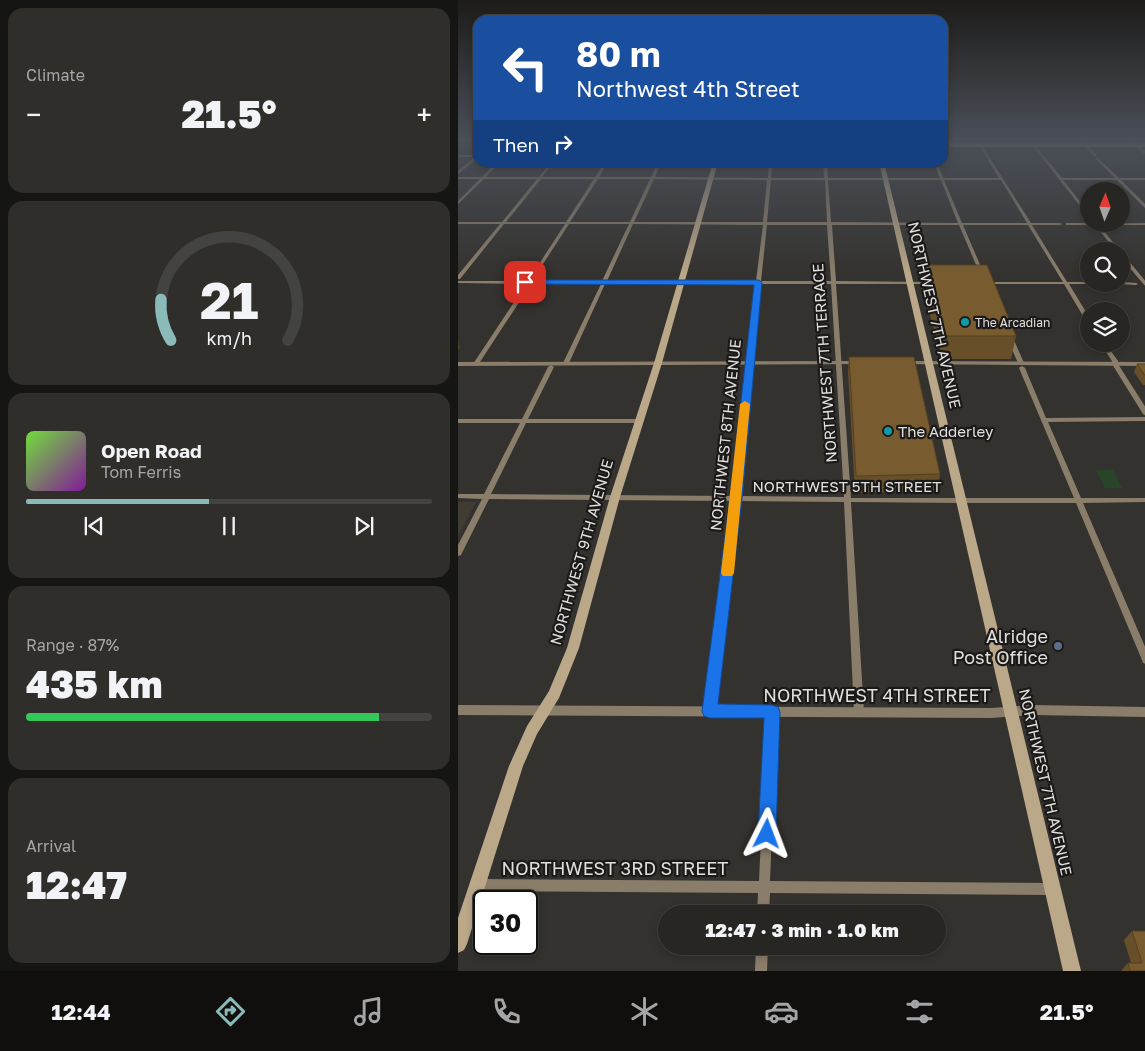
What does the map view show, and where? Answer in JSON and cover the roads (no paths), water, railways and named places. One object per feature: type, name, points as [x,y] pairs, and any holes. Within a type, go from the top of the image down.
[{"type":"main road","name":"NORTHWEST 9TH AVENUE","points":[[458,944],[516,766],[532,730],[554,694],[573,648],[615,498],[682,283],[709,184]]},
{"type":"main road","name":"NORTHWEST 7TH AVENUE","points":[[886,184],[1072,971]]},
{"type":"street","points":[[458,203],[477,184]]},
{"type":"street","points":[[458,278],[536,184]]},
{"type":"street","points":[[476,364],[592,184]]},
{"type":"street","points":[[566,363],[650,184]]},
{"type":"street","name":"NORTHWEST 8TH AVENUE","points":[[710,711],[736,499],[768,184]]},
{"type":"street","name":"NORTHWEST 7TH TERRACE","points":[[826,184],[839,365],[859,712]]},
{"type":"street","points":[[944,184],[989,289]]},
{"type":"street","points":[[1005,184],[1080,307]]},
{"type":"street","points":[[1065,184],[1080,203]]},
{"type":"street","points":[[1123,184],[1146,208]]},
{"type":"street","points":[[458,223],[1060,224]]},
{"type":"street","points":[[1066,224],[1080,224]]},
{"type":"street","points":[[1130,224],[1146,224]]},
{"type":"street","points":[[1103,232],[1111,242]]},
{"type":"street","points":[[1130,266],[1145,284]]},
{"type":"street","points":[[458,282],[938,283]]},
{"type":"street","points":[[976,283],[1080,283]]},
{"type":"street","points":[[1130,284],[1136,284]]},
{"type":"street","points":[[1006,328],[1146,660]]},
{"type":"street","points":[[1108,352],[1108,361],[1116,366],[1146,414]]},
{"type":"street","points":[[458,364],[566,363],[657,365]]},
{"type":"street","points":[[528,364],[551,367],[864,365]]},
{"type":"street","points":[[894,365],[1116,366],[1146,364]]},
{"type":"street","points":[[1116,366],[1146,368]]},
{"type":"street","points":[[458,553],[551,367]]},
{"type":"street","points":[[1045,420],[1146,420]]},
{"type":"street","points":[[458,421],[638,422]]},
{"type":"street","name":"NORTHWEST 5TH STREET","points":[[458,496],[961,501],[1146,500]]},
{"type":"street","name":"NORTHWEST 4TH STREET","points":[[458,710],[1146,712]]},
{"type":"street","points":[[763,905],[772,712]]},
{"type":"street","name":"NORTHWEST 3RD STREET","points":[[477,885],[1053,889]]},
{"type":"street","points":[[761,971],[762,955]]},
{"type":"place","name":"The Arcadian","points":[[965,322]]},
{"type":"place","name":"The Adderley","points":[[888,431]]},
{"type":"place","name":"Alridge Post Office","points":[[1058,646]]}]
